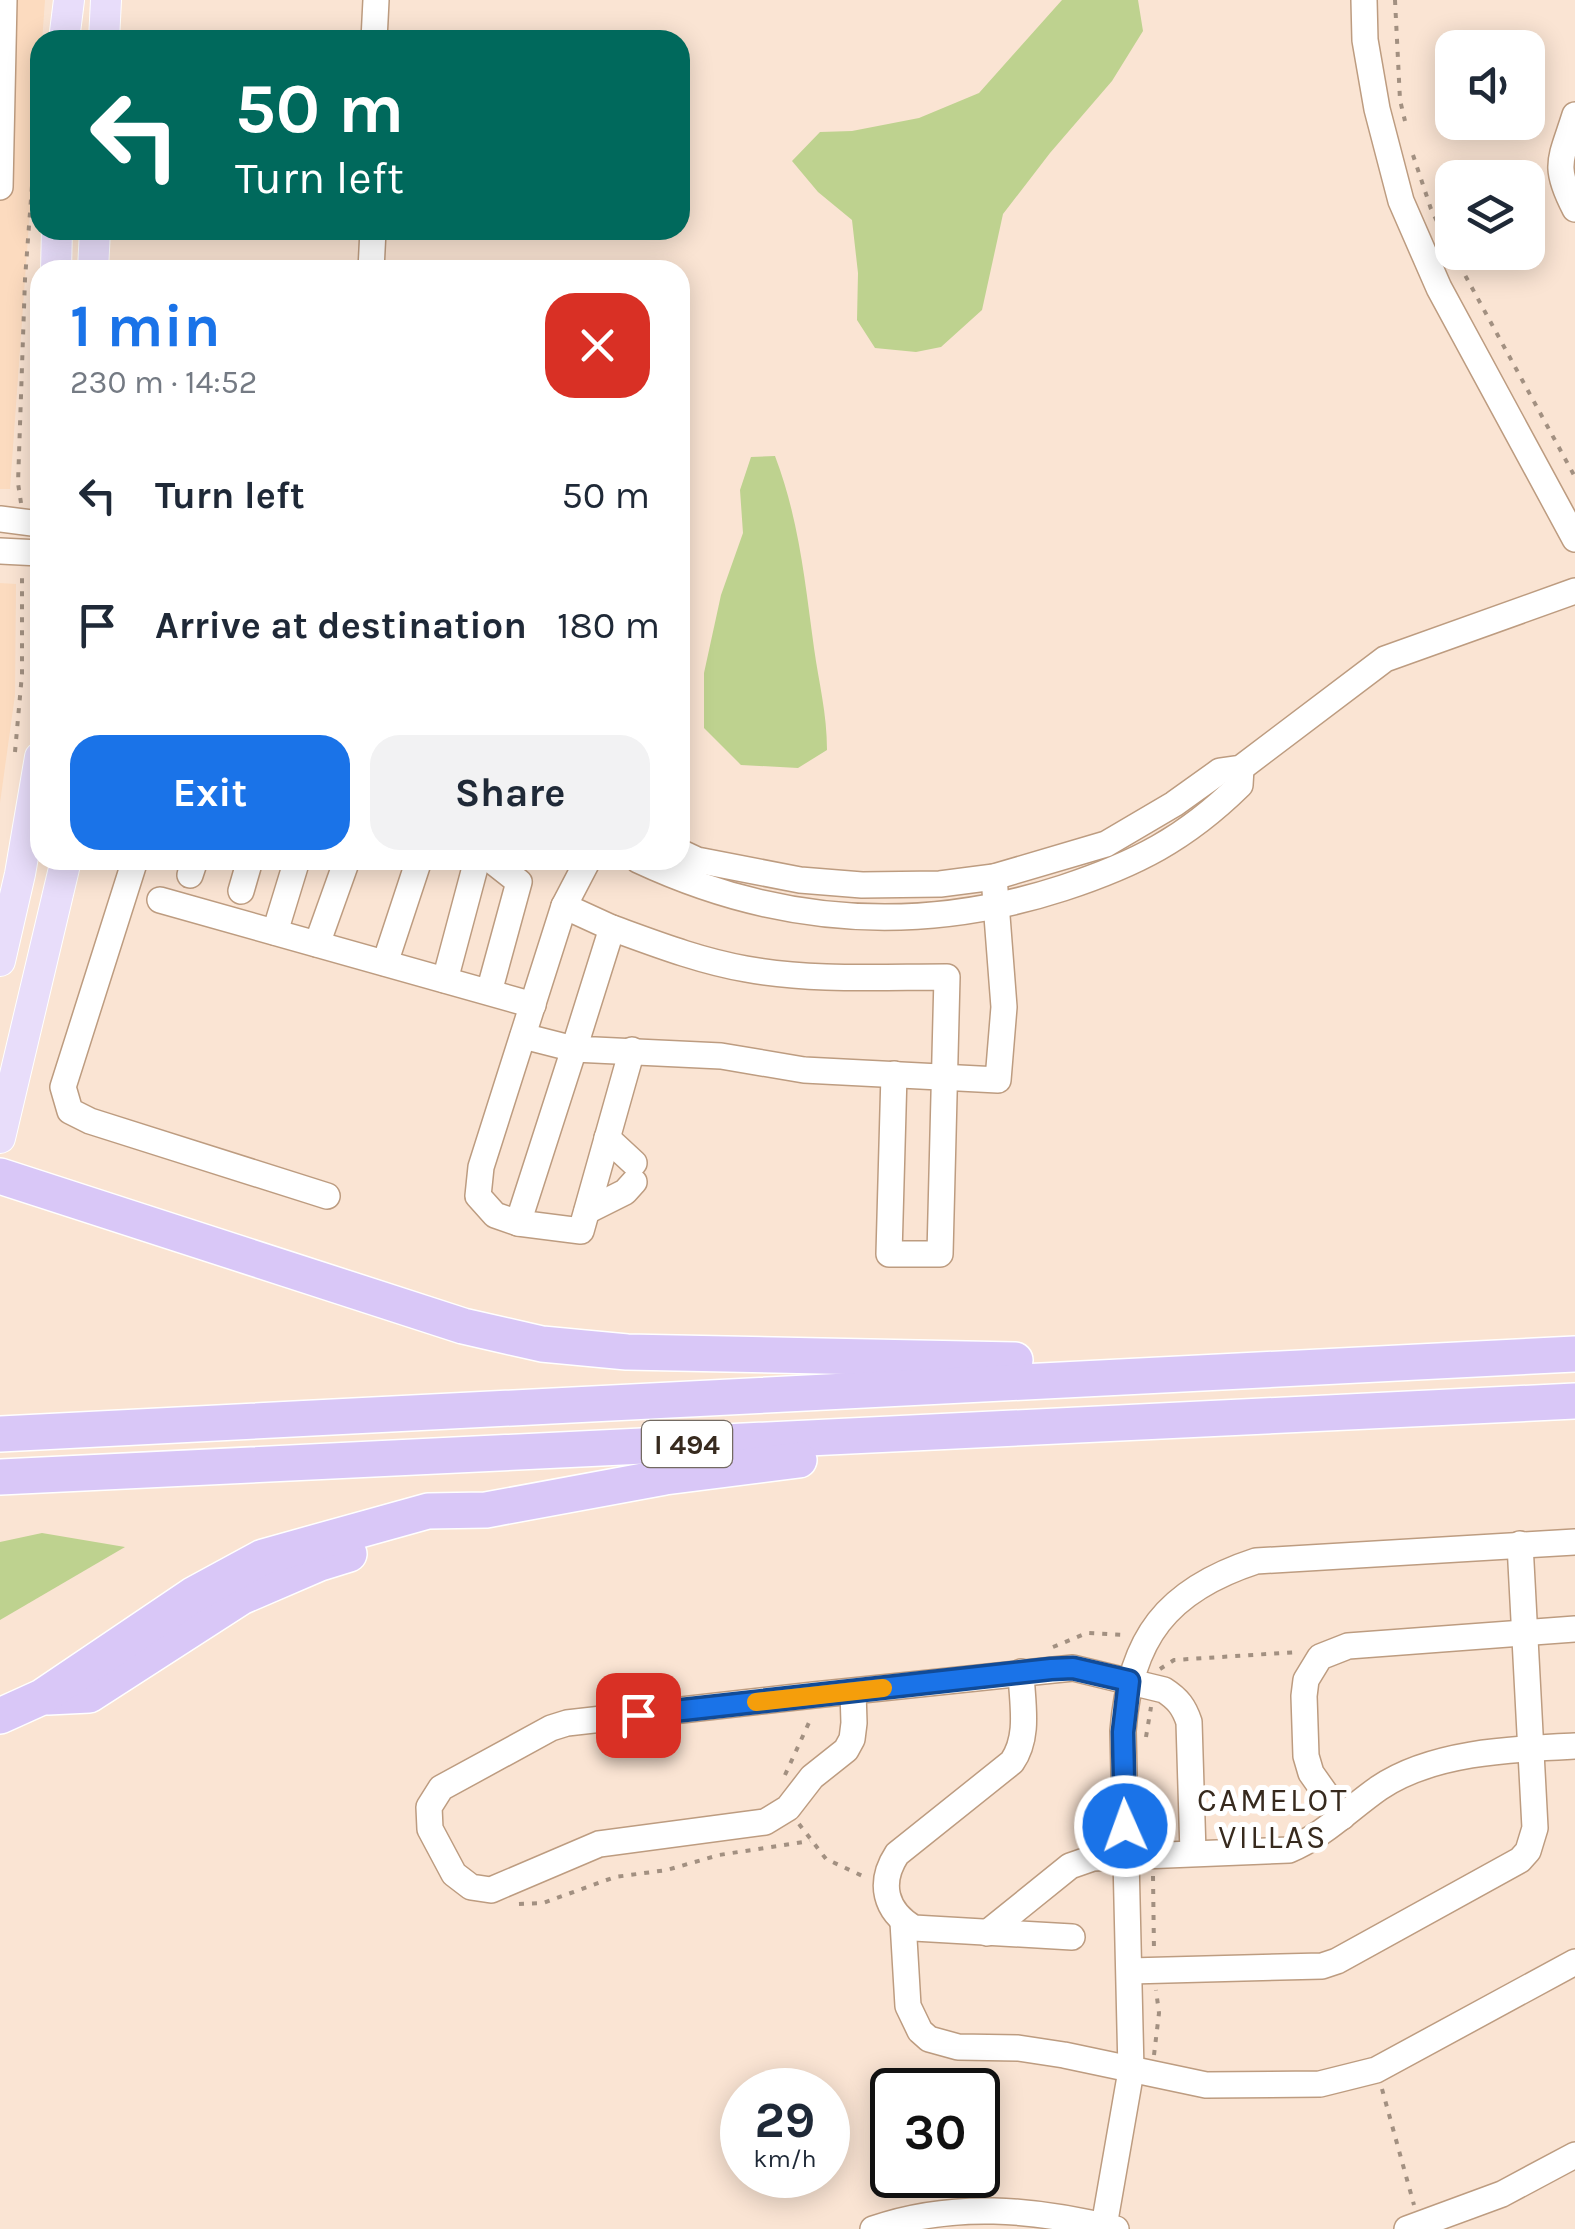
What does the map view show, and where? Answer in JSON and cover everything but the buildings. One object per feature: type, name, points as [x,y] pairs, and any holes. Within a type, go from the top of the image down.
[{"type":"highway","points":[[0,1176],[463,1326],[542,1344],[628,1352],[1081,1361],[1165,1375]]},
{"type":"highway","name":"I 494","points":[[0,1434],[1575,1354]]},
{"type":"highway","name":"I 494","points":[[0,1476],[1575,1400]]},
{"type":"highway","points":[[0,1716],[42,1697],[192,1595],[263,1557],[428,1510],[486,1510],[665,1476],[1153,1422]]},
{"type":"main road","points":[[65,30],[69,0]]},
{"type":"main road","points":[[104,30],[106,0]]},
{"type":"main road","points":[[0,961],[20,874],[27,761]]},
{"type":"main road","points":[[0,1138],[64,870]]},
{"type":"street","points":[[0,187],[4,0]]},
{"type":"street","points":[[374,30],[376,0]]},
{"type":"street","points":[[1364,0],[1365,40],[1376,109],[1401,201],[1439,288],[1575,538]]},
{"type":"street","points":[[1575,115],[1558,166],[1561,183],[1575,209]]},
{"type":"street","points":[[690,856],[800,880],[862,886],[940,884],[994,877],[1106,844],[1220,771],[1241,768],[1385,659],[1575,591]]},
{"type":"street","points":[[663,870],[722,894],[794,910],[862,918],[956,915],[997,907],[1105,874],[1174,841],[1240,785],[1241,768]]},
{"type":"street","points":[[131,870],[63,1087],[70,1111],[90,1121],[327,1196]]},
{"type":"street","points":[[240,892],[247,870]]},
{"type":"street","points":[[275,932],[294,870]]},
{"type":"street","points":[[317,944],[343,870]]},
{"type":"street","points":[[385,963],[416,870]]},
{"type":"street","points":[[445,980],[475,870]]},
{"type":"street","points":[[489,992],[518,882],[504,870]]},
{"type":"street","points":[[583,870],[564,906],[481,1167],[478,1196],[495,1215],[518,1223],[581,1230],[632,1050]]},
{"type":"street","points":[[522,1036],[574,1049],[721,1056],[804,1070],[998,1080],[1004,1007],[994,877]]},
{"type":"street","points":[[160,900],[533,1004]]},
{"type":"street","points":[[564,906],[681,954],[747,970],[948,978],[940,1254],[890,1254],[894,1074]]},
{"type":"street","points":[[518,1223],[612,928]]},
{"type":"street","points":[[587,1211],[625,1192],[634,1173],[608,1138]]},
{"type":"street","points":[[872,2229],[926,2215],[1000,2209],[1110,2228],[1142,2073],[1141,1971],[1126,1858],[1123,1732],[1129,1681],[1161,1619],[1196,1586],[1224,1571],[1275,1558],[1575,1542]]},
{"type":"street","points":[[1141,1971],[1322,1966],[1520,1860],[1533,1839],[1520,1544]]},
{"type":"street","points":[[1342,1817],[1318,1788],[1306,1756],[1306,1680],[1320,1657],[1348,1646],[1575,1629]]},
{"type":"street","points":[[853,1691],[852,1739],[846,1750],[812,1777],[788,1808],[776,1817],[752,1825],[599,1844],[507,1884],[480,1890],[454,1874],[428,1820],[434,1797],[442,1788],[567,1723],[1021,1672],[1073,1668],[1164,1690],[1185,1710],[1189,1722],[1192,1853]]},
{"type":"street","points":[[1021,1672],[1024,1739],[1020,1751],[1012,1762],[897,1854],[886,1882],[890,1908],[914,1928],[1072,1937]]},
{"type":"street","points":[[987,1933],[1070,1866],[1092,1858],[1289,1850],[1316,1836],[1380,1787],[1429,1764],[1575,1746]]},
{"type":"street","points":[[903,1922],[908,2006],[920,2031],[929,2038],[958,2047],[1018,2048],[1064,2055],[1206,2084],[1290,2086],[1348,2079],[1376,2070],[1575,1962]]},
{"type":"street","points":[[1413,2227],[1502,2194],[1575,2154]]},
{"type":"path","points":[[1394,0],[1400,100],[1406,129]]},
{"type":"path","points":[[1410,144],[1435,217]]},
{"type":"path","points":[[20,522],[18,484],[30,212]]},
{"type":"path","points":[[1463,270],[1575,477]]},
{"type":"path","points":[[21,552],[27,761]]},
{"type":"path","points":[[788,1808],[826,1859],[841,1868],[886,1882]]},
{"type":"path","points":[[507,1884],[517,1902],[529,1906],[615,1877],[666,1870],[720,1854],[810,1842]]},
{"type":"path","points":[[1141,1971],[1158,2013],[1142,2073]]},
{"type":"path","points":[[1376,2070],[1413,2227]]},
{"type":"shaded area","points":[[0,0],[45,0],[43,30],[30,30],[30,210],[10,489],[0,489]]},
{"type":"shaded area","points":[[1062,0],[1138,0],[1143,31],[1112,81],[1003,214],[982,310],[941,347],[916,352],[875,348],[857,320],[858,273],[852,220],[818,192],[792,161],[820,132],[852,131],[919,118],[979,93]]},
{"type":"shaded area","points":[[775,456],[800,551],[827,736],[827,750],[798,768],[741,765],[704,728],[704,673],[721,595],[743,533],[740,490],[751,457]]},
{"type":"shaded area","points":[[0,583],[16,584],[15,695],[0,803]]},
{"type":"shaded area","points":[[42,1533],[125,1547],[0,1620],[0,1542]]},
{"type":"slow traffic","points":[[756,1702],[883,1688]]},
{"type":"district","name":"CAMELOT VILLAS","points":[[1273,1818]]},
{"type":"route","points":[[638,1715],[1051,1669],[1093,1671],[1129,1681],[1123,1732],[1125,1826]]}]
